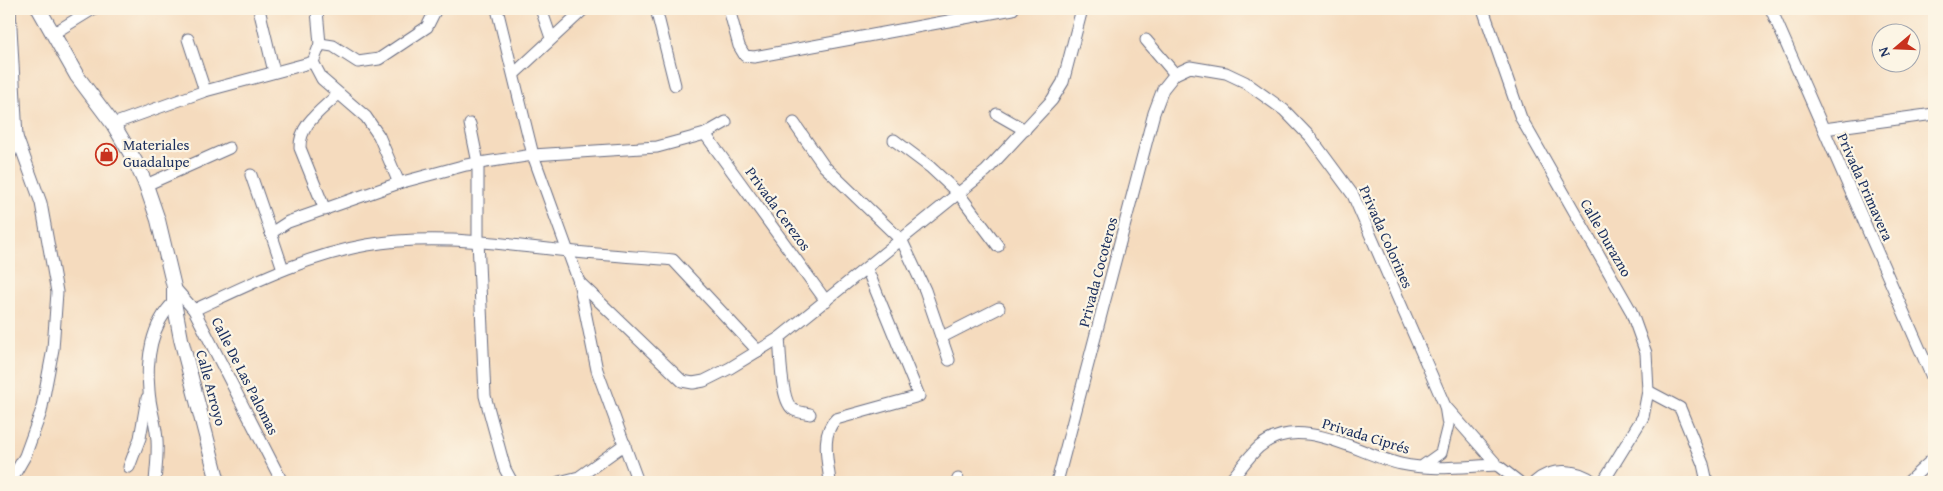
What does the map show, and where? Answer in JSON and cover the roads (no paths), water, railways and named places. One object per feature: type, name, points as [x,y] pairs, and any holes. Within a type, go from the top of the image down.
[{"type":"street","points":[[10,9],[17,137],[41,203],[57,292],[53,349],[42,412],[24,456],[10,482]]},
{"type":"street","name":"Calle Arroyo","points":[[39,9],[77,76],[113,124],[135,161],[146,185],[174,287],[174,302],[181,339],[218,482]]},
{"type":"street","points":[[54,33],[94,9]]},
{"type":"street","points":[[259,9],[274,72]]},
{"type":"street","points":[[320,44],[333,46],[358,62],[379,59],[426,27],[436,9]]},
{"type":"street","points":[[496,9],[515,74],[533,155],[569,252],[578,282],[597,370],[638,482]]},
{"type":"street","points":[[541,9],[551,38]]},
{"type":"street","points":[[515,74],[551,38],[584,9]]},
{"type":"street","points":[[656,9],[675,85]]},
{"type":"street","points":[[729,9],[739,46],[745,56],[754,57],[1013,9]]},
{"type":"street","points":[[578,282],[682,381],[693,383],[704,381],[779,338],[867,269],[986,170],[1052,100],[1063,82],[1082,9]]},
{"type":"street","name":"Calle Durazno","points":[[1483,9],[1521,118],[1631,311],[1646,353],[1648,391],[1643,418],[1604,482]]},
{"type":"street","name":"Privada Primavera","points":[[1771,9],[1932,377]]},
{"type":"street","points":[[317,11],[320,44],[313,62],[322,79],[366,117],[379,136],[399,183]]},
{"type":"street","points":[[188,39],[205,91]]},
{"type":"street","points":[[1146,40],[1175,74]]},
{"type":"street","points":[[113,124],[205,91],[313,62]]},
{"type":"street","name":"Privada Colorines","points":[[1175,74],[1190,67],[1226,73],[1245,82],[1284,110],[1311,138],[1353,195],[1445,406],[1497,465],[1519,482]]},
{"type":"street","name":"Privada Cocoteros","points":[[1058,482],[1154,113],[1163,89],[1175,74]]},
{"type":"street","points":[[325,210],[300,148],[300,140],[306,125],[338,94]]},
{"type":"street","points":[[997,114],[1025,130]]},
{"type":"street","points":[[1824,129],[1934,114]]},
{"type":"street","points":[[271,233],[288,222],[399,183],[478,163],[533,155],[656,147],[705,134],[726,122]]},
{"type":"street","points":[[794,123],[824,166],[902,240],[925,290],[949,360]]},
{"type":"street","points":[[470,124],[478,163],[478,240],[485,396],[506,469],[512,482]]},
{"type":"street","name":"Privada Cerezos","points":[[705,134],[826,301]]},
{"type":"street","points":[[9,158],[17,137]]},
{"type":"street","points":[[894,140],[930,167],[958,194],[998,246]]},
{"type":"street","points":[[146,185],[229,148]]},
{"type":"street","points":[[251,175],[282,269]]},
{"type":"street","points":[[194,310],[282,269],[324,255],[367,245],[423,239],[478,240],[569,252],[672,260],[758,351]]},
{"type":"street","points":[[830,482],[826,434],[829,426],[836,419],[919,396],[867,269]]},
{"type":"street","name":"Calle De Las Palomas","points":[[174,287],[194,310],[282,482]]},
{"type":"street","points":[[155,482],[157,441],[149,391],[149,354],[156,327],[163,313],[174,302]]},
{"type":"street","points":[[942,337],[999,308]]},
{"type":"street","points":[[779,338],[784,392],[788,404],[794,410],[810,414]]},
{"type":"street","points":[[129,467],[140,438],[149,391]]},
{"type":"street","points":[[1648,391],[1680,408],[1703,464],[1707,482]]},
{"type":"street","name":"Privada Ciprés","points":[[1423,466],[1441,453],[1448,425],[1445,406]]},
{"type":"street","name":"Privada Ciprés","points":[[1229,482],[1259,448],[1274,439],[1296,434],[1338,440],[1383,460],[1404,465],[1497,465]]},
{"type":"street","points":[[559,482],[580,477],[625,444]]},
{"type":"street","points":[[1908,482],[1934,458]]},
{"type":"street","points":[[1535,482],[1550,474],[1564,471],[1577,473],[1594,482]]},
{"type":"place","name":"Materiales Guadalupe","points":[[107,154]]}]
